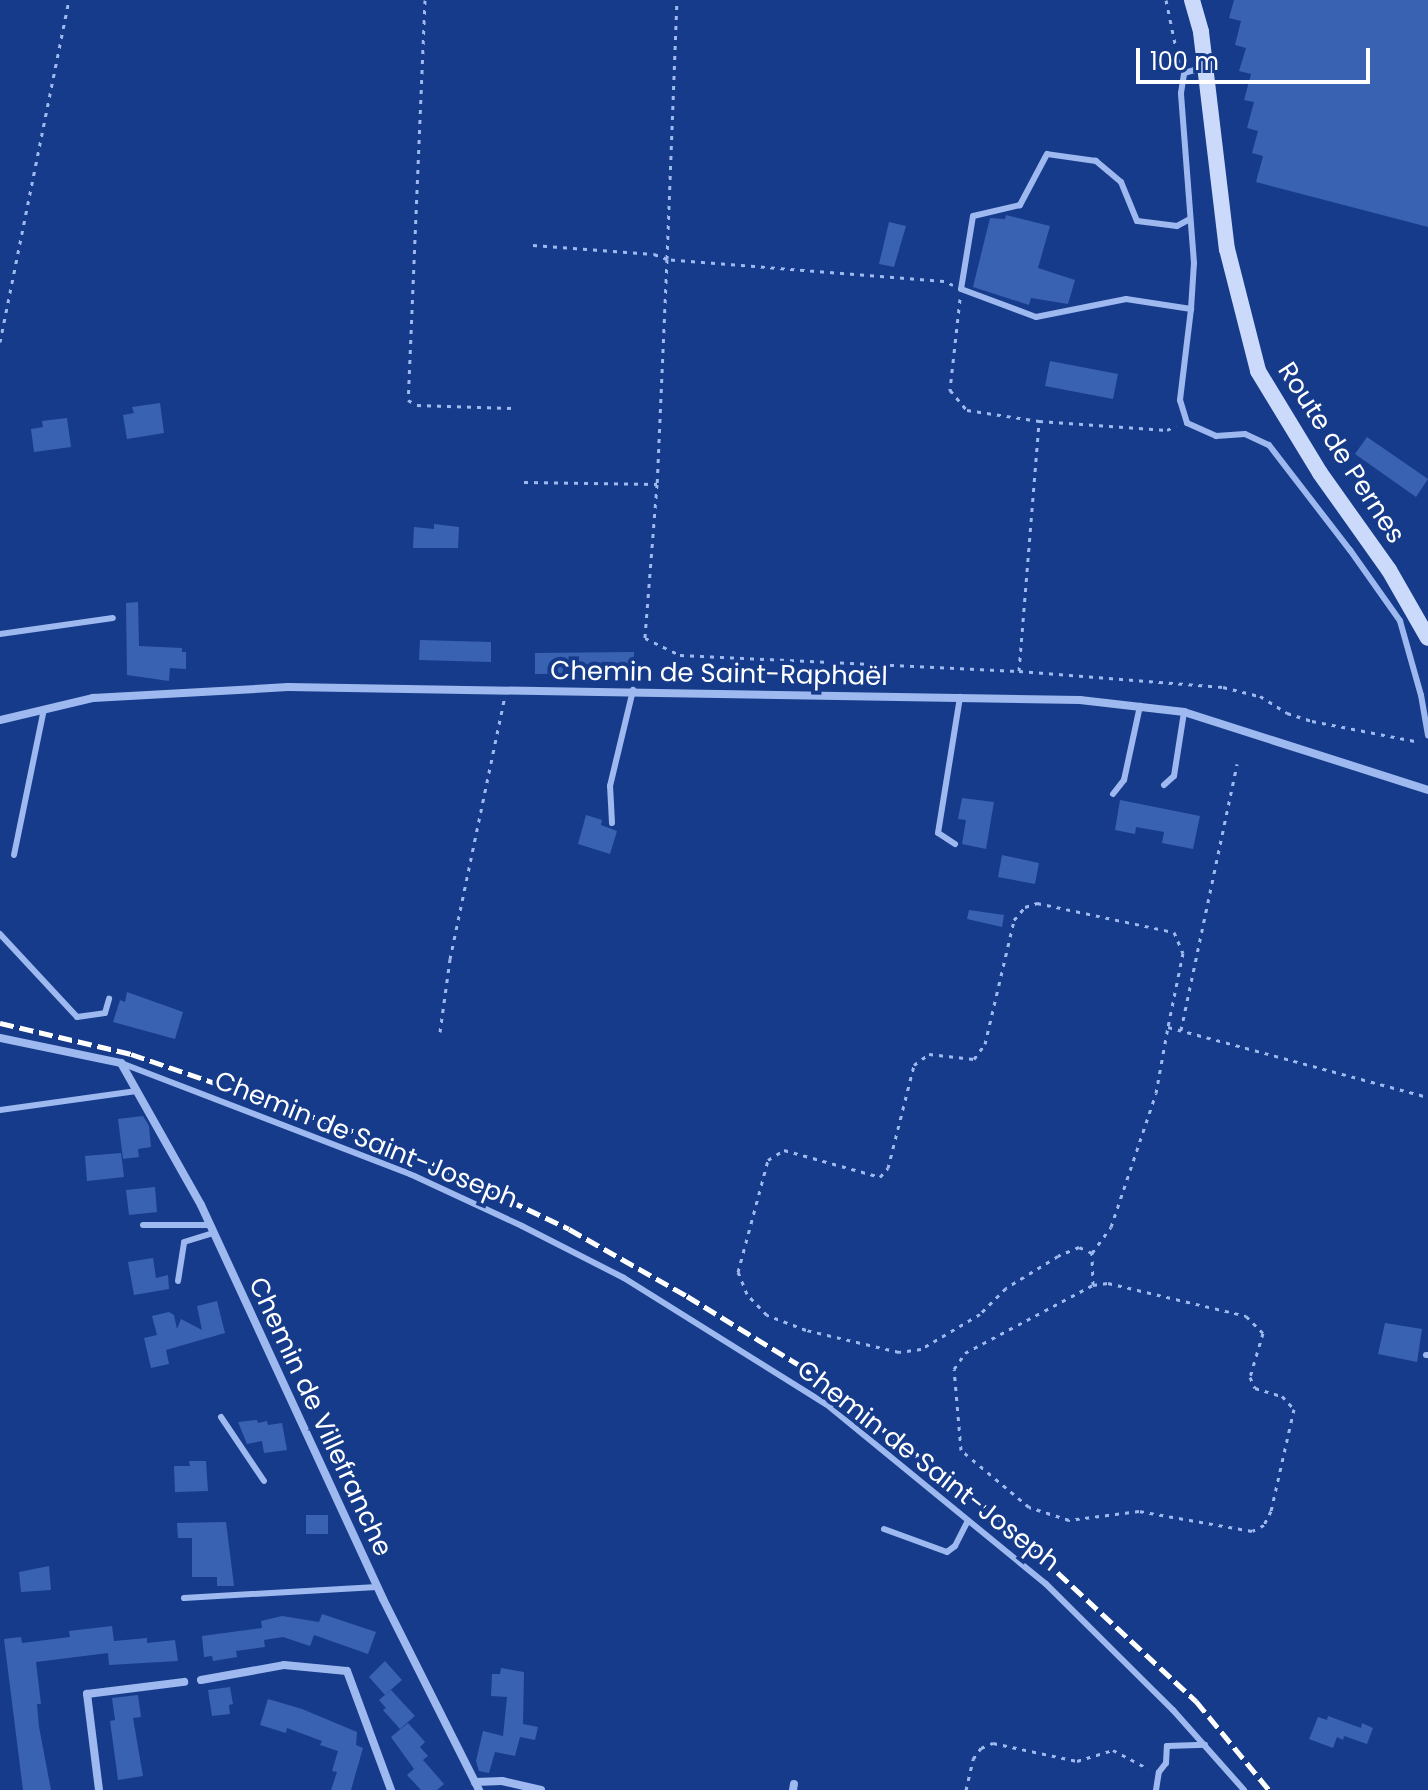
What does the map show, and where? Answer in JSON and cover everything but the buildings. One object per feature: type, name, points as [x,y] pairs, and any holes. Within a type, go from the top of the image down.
[{"type":"street","name":"Route de Pernes","points":[[1192,0],[1206,67],[1227,249],[1258,371],[1320,473],[1389,570],[1428,638]]},
{"type":"street","name":"Chemin de Saint-Raphaël","points":[[0,720],[93,698],[288,687],[506,693],[633,690],[1080,700],[1184,712],[1428,790]]},
{"type":"street","name":"Chemin de Saint-Joseph","points":[[0,1038],[121,1063]]},
{"type":"street","name":"Chemin de Villefranche","points":[[121,1063],[212,1229],[377,1587],[477,1786]]},
{"type":"street","points":[[201,1680],[284,1665],[347,1671],[391,1790]]},
{"type":"street","points":[[99,1790],[87,1694],[184,1682]]},
{"type":"street","points":[[477,1786],[502,1781],[541,1790]]},
{"type":"lane","points":[[1206,67],[1184,73],[1181,93],[1194,263],[1180,400],[1187,423],[1216,436],[1245,434],[1269,445],[1400,621],[1421,695],[1428,735]]},
{"type":"lane","points":[[1190,219],[1177,226],[1137,221],[1121,182],[1096,161],[1047,154],[1020,205],[973,216],[961,289],[1036,317],[1126,299],[1191,309]]},
{"type":"lane","points":[[0,634],[113,618]]},
{"type":"lane","points":[[612,823],[610,786],[633,690]]},
{"type":"lane","points":[[955,844],[938,833],[960,697]]},
{"type":"lane","points":[[1113,794],[1124,780],[1140,706]]},
{"type":"lane","points":[[14,855],[44,709]]},
{"type":"lane","points":[[1164,785],[1174,776],[1184,712]]},
{"type":"lane","points":[[0,934],[77,1017],[105,1013],[109,999]]},
{"type":"lane","name":"Chemin de Saint-Joseph","points":[[121,1063],[410,1174],[624,1278],[826,1404],[1046,1584],[1205,1745],[1244,1790]]},
{"type":"lane","points":[[0,1110],[137,1091]]},
{"type":"lane","points":[[143,1225],[212,1229]]},
{"type":"lane","points":[[178,1281],[184,1242],[212,1229]]},
{"type":"lane","points":[[221,1417],[264,1481]]},
{"type":"lane","points":[[884,1529],[947,1552],[955,1546],[968,1521]]},
{"type":"lane","points":[[184,1598],[377,1587]]},
{"type":"lane","points":[[1156,1790],[1159,1772],[1166,1763],[1167,1746],[1205,1745]]},
{"type":"path","points":[[0,342],[69,0]]},
{"type":"path","points":[[425,0],[408,400],[417,405],[512,408]]},
{"type":"path","points":[[677,0],[657,484],[645,638],[680,655],[1019,671],[1223,687],[1260,696],[1287,713],[1312,721],[1428,743]]},
{"type":"path","points":[[1166,0],[1184,73]]},
{"type":"path","points":[[533,245],[944,281],[961,289],[950,390],[967,410],[1039,421],[1167,430],[1187,423]]},
{"type":"path","points":[[1019,671],[1039,421]]},
{"type":"path","points":[[524,482],[657,484]]},
{"type":"path","points":[[440,1032],[450,959],[506,693]]},
{"type":"path","points":[[1181,1030],[1237,764]]},
{"type":"path","points":[[1092,1253],[1079,1247],[1058,1256],[1006,1288],[980,1314],[921,1349],[899,1352],[806,1330],[767,1315],[747,1294],[738,1272],[768,1160],[784,1150],[880,1177],[888,1168],[914,1065],[929,1054],[974,1059],[985,1044],[1014,920],[1025,907],[1037,903],[1174,932],[1183,953],[1156,1093],[1111,1227],[1092,1253],[1093,1285]]},
{"type":"path","points":[[1168,1027],[1428,1097]]},
{"type":"path","points":[[1108,1283],[1246,1316],[1263,1333],[1250,1377],[1255,1388],[1282,1396],[1294,1409],[1271,1511],[1264,1525],[1252,1531],[1139,1511],[1069,1520],[1029,1507],[961,1450],[954,1369],[965,1353],[1093,1285],[1108,1283]]},
{"type":"path","points":[[966,1790],[973,1759],[981,1748],[993,1743],[1077,1761],[1113,1750],[1159,1772]]},
{"type":"railway","points":[[0,1023],[131,1054],[340,1126],[437,1166],[569,1229],[687,1296],[799,1365],[999,1518],[1196,1701],[1269,1790]]}]
